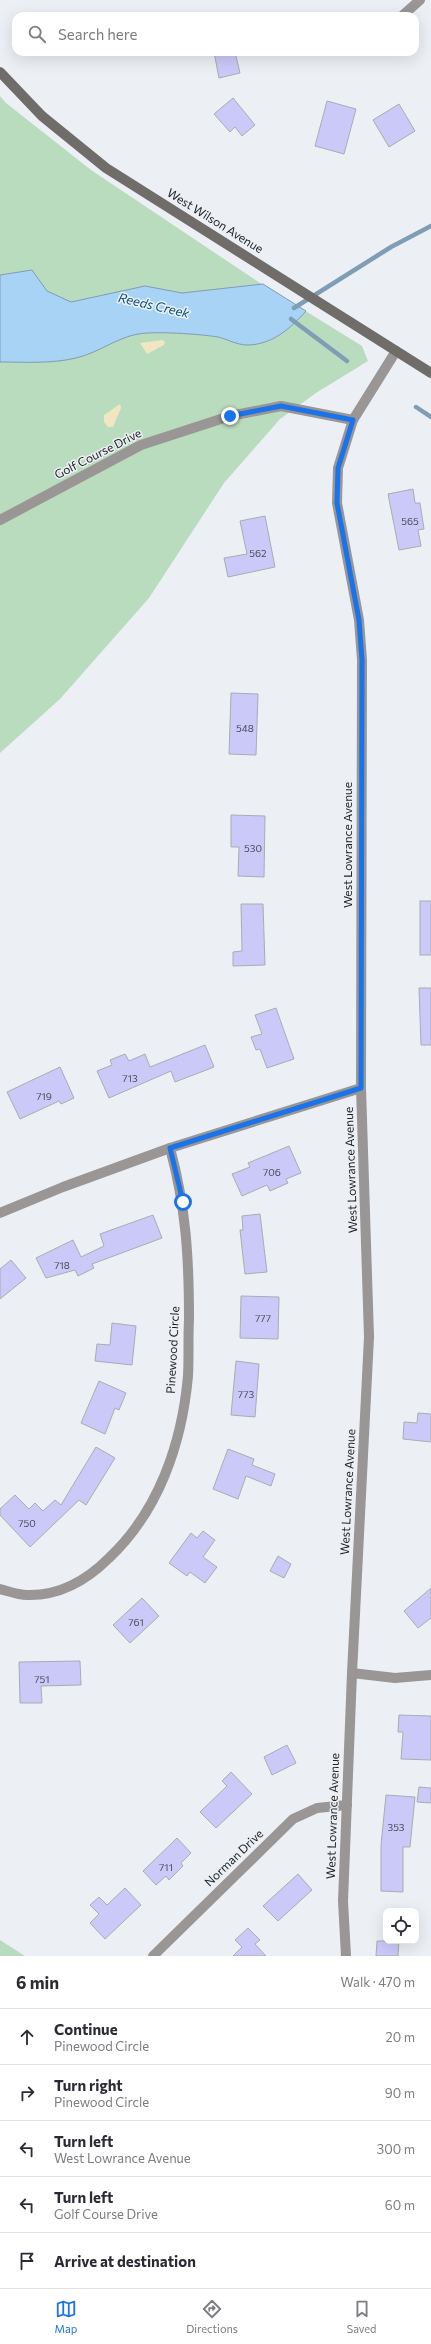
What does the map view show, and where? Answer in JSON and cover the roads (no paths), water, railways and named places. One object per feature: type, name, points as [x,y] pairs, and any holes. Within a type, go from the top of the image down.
[{"type":"street","points":[[406,12],[420,0]]},
{"type":"street","name":"West Wilson Avenue","points":[[0,72],[42,116],[106,168],[431,373]]},
{"type":"street","name":"West Lowrance Avenue","points":[[346,1956],[343,1901],[352,1673],[369,1337],[361,1088],[362,660],[359,620],[337,503],[338,468],[353,420],[396,352]]},
{"type":"street","name":"Golf Course Drive","points":[[0,520],[141,445],[223,418],[281,406],[353,420]]},
{"type":"street","points":[[0,1213],[170,1148],[361,1088]]},
{"type":"street","name":"Pinewood Circle","points":[[0,1589],[26,1595],[60,1591],[91,1575],[120,1548],[144,1516],[164,1480],[180,1429],[188,1376],[189,1262],[183,1202],[170,1148]]},
{"type":"street","points":[[352,1673],[395,1678],[431,1675]]},
{"type":"street","name":"Norman Drive","points":[[152,1956],[293,1819],[317,1808],[347,1806]]},
{"type":"water","points":[[32,270],[47,291],[71,302],[145,286],[182,293],[263,284],[306,311],[287,329],[273,339],[256,344],[243,345],[218,337],[200,335],[146,333],[130,336],[92,353],[67,360],[0,362],[0,275]]},
{"type":"waterway","name":"Reeds Creek","points":[[294,308],[391,247],[431,226]]},
{"type":"waterway","points":[[291,319],[347,361]]},
{"type":"waterway","points":[[416,407],[431,417]]}]
